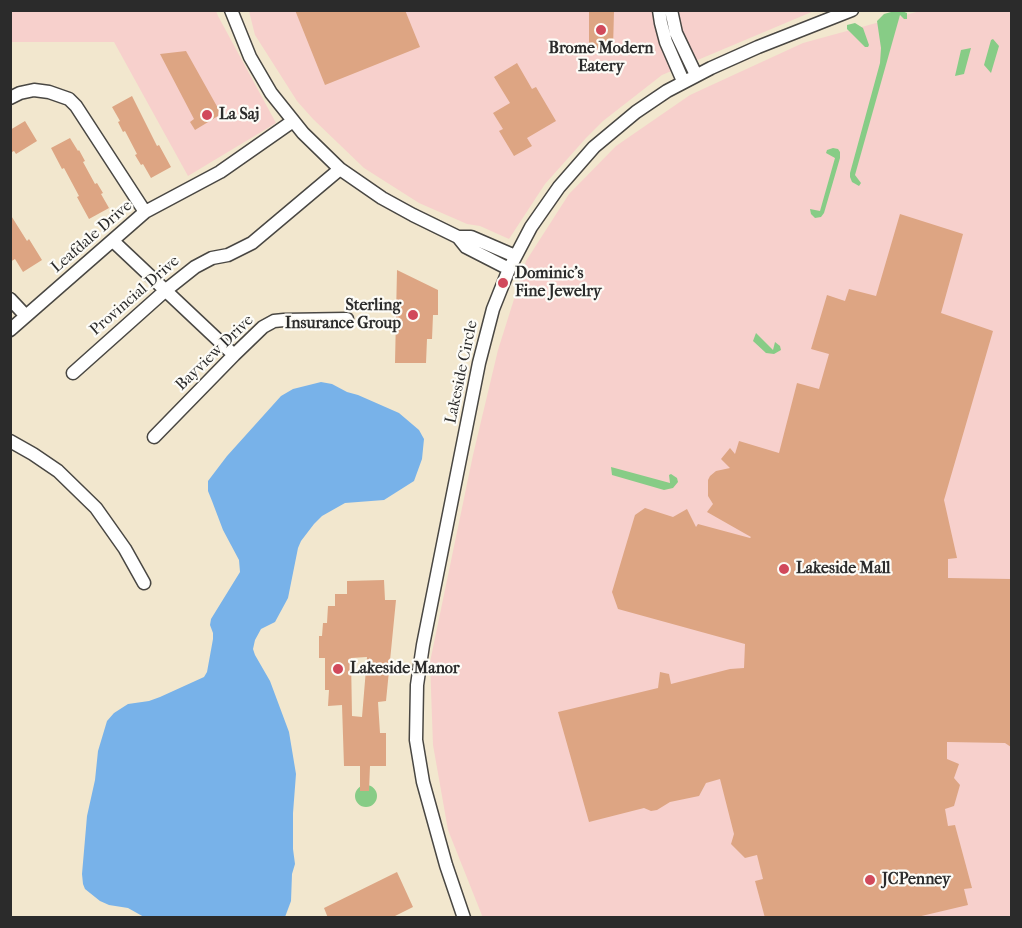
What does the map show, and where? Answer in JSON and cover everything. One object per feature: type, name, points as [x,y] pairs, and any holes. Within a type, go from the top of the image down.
[{"type":"street","points":[[231,10],[239,33],[272,93],[292,121],[317,148],[368,190],[458,237],[466,247],[509,269]]},
{"type":"street","points":[[659,10],[660,23],[666,42],[683,81]]},
{"type":"street","points":[[671,10],[676,33],[696,75]]},
{"type":"street","name":"Lakeside Circle","points":[[464,918],[446,865],[421,774],[417,740],[417,685],[424,639],[479,363],[493,309],[509,269],[545,205],[574,168],[636,112],[683,81],[758,47],[852,10]]},
{"type":"street","points":[[10,98],[33,90],[49,92],[69,99],[76,106],[145,212]]},
{"type":"street","name":"Leafdale Drive","points":[[10,330],[145,212],[220,172],[292,121]]},
{"type":"street","name":"Provincial Drive","points":[[73,373],[195,267],[252,243],[340,169]]},
{"type":"street","points":[[458,237],[471,237],[515,256]]},
{"type":"street","points":[[113,241],[234,355]]},
{"type":"street","points":[[10,299],[26,316]]},
{"type":"street","name":"Bayview Drive","points":[[154,438],[263,327],[274,321],[284,320],[347,320]]},
{"type":"street","points":[[10,441],[58,471],[96,508],[125,549],[144,583]]},
{"type":"shaded area","points":[[11,11],[216,11],[276,123],[188,176],[114,42],[11,42]]},
{"type":"shaded area","points":[[249,11],[814,11],[662,75],[603,121],[586,138],[545,184],[509,239],[419,203],[364,168],[297,101],[255,35]]},
{"type":"shaded area","name":"Lakeside Mall","points":[[920,11],[1011,11],[1011,917],[483,918],[448,830],[433,745],[430,662],[473,455],[498,350],[526,261],[569,194],[616,146],[690,95],[803,43]]},
{"type":"green space","points":[[898,10],[907,13],[907,19],[900,15],[855,175],[861,183],[859,186],[852,182],[850,173],[880,63],[881,48],[877,21],[884,14]]},
{"type":"green space","points":[[855,23],[863,28],[868,47],[865,47],[847,29],[847,25]]},
{"type":"green space","points":[[993,39],[999,46],[991,73],[984,65]]},
{"type":"green space","points":[[971,48],[964,74],[955,76],[961,50]]},
{"type":"green space","points":[[838,149],[840,158],[824,213],[821,217],[815,218],[810,209],[820,211],[835,158],[826,153],[827,150]]},
{"type":"green space","points":[[756,333],[773,350],[775,342],[781,350],[774,354],[766,353],[753,341]]},
{"type":"green space","points":[[611,467],[670,483],[669,475],[671,474],[677,478],[678,482],[673,488],[664,490],[612,475]]},
{"type":"green space","points":[[366,785],[374,788],[377,796],[374,804],[366,807],[358,804],[355,796],[358,788]]},
{"type":"water","points":[[321,382],[332,384],[399,413],[419,430],[424,439],[422,459],[414,481],[384,500],[345,503],[322,516],[314,524],[298,548],[288,598],[275,622],[261,629],[255,640],[253,649],[255,655],[270,681],[289,732],[296,774],[293,813],[295,864],[292,874],[291,901],[285,917],[144,917],[128,908],[109,905],[85,889],[82,874],[87,816],[95,780],[98,751],[107,721],[114,713],[128,704],[149,701],[204,677],[213,639],[211,619],[240,572],[239,560],[223,530],[208,491],[208,481],[227,456],[281,396],[293,389]]},
{"type":"building","points":[[295,10],[405,10],[420,47],[325,85]]},
{"type":"building","name":"Brome Modern Eatery","points":[[589,10],[614,11],[613,49],[589,48]]},
{"type":"building","points":[[186,51],[219,110],[218,116],[195,130],[190,122],[194,119],[160,54]]},
{"type":"building","points":[[517,63],[532,89],[536,87],[556,121],[527,138],[532,146],[514,156],[499,131],[503,129],[493,113],[510,103],[494,77]]},
{"type":"building","points":[[132,96],[157,146],[159,145],[171,167],[151,178],[135,155],[137,154],[125,131],[123,132],[112,107]]},
{"type":"building","points":[[25,121],[37,141],[16,154],[14,151],[10,153],[10,130]]},
{"type":"building","points":[[70,138],[85,161],[83,162],[95,184],[97,183],[103,193],[101,194],[109,208],[89,219],[77,197],[79,196],[51,148]]},
{"type":"building","points":[[10,214],[42,260],[23,272],[15,259],[10,262]]},
{"type":"building","name":"Lakeside Mall","points":[[900,214],[963,234],[941,313],[993,331],[944,500],[957,558],[948,559],[948,578],[1011,579],[1011,747],[1005,743],[947,742],[947,759],[959,764],[954,778],[960,785],[954,806],[945,809],[948,826],[955,825],[972,888],[964,889],[968,905],[913,918],[765,918],[755,881],[763,879],[757,855],[745,858],[731,844],[734,834],[720,779],[706,783],[699,796],[670,802],[657,810],[651,811],[644,808],[589,822],[558,712],[658,688],[660,672],[669,674],[671,684],[730,669],[744,668],[745,644],[618,609],[612,592],[635,515],[645,508],[673,517],[687,509],[696,527],[698,524],[751,537],[707,512],[713,504],[708,496],[708,480],[716,471],[730,468],[721,459],[730,448],[735,454],[739,441],[779,453],[797,383],[819,389],[829,354],[811,349],[827,295],[845,301],[849,289],[876,296]]},
{"type":"building","points":[[397,270],[438,290],[438,315],[433,315],[432,339],[427,339],[426,363],[395,363]]},
{"type":"building","name":"Lakeside Manor","points":[[384,580],[385,600],[396,600],[386,701],[378,702],[380,733],[386,733],[386,766],[370,766],[369,791],[360,791],[360,766],[344,766],[342,705],[328,706],[329,690],[325,690],[325,658],[319,658],[319,636],[322,636],[323,623],[327,623],[328,606],[335,606],[335,594],[347,594],[347,581]],"holes":[[[367,657],[362,717],[352,716],[351,658]]]},
{"type":"building","points":[[397,872],[413,907],[391,918],[328,918],[324,908]]},
{"type":"place","name":"Brome Modern Eatery","points":[[601,30]]},
{"type":"place","name":"La Saj","points":[[207,115]]},
{"type":"place","name":"Dominic's Fine Jewelry","points":[[503,283]]},
{"type":"place","name":"Sterling Insurance Group","points":[[413,315]]},
{"type":"place","name":"Lakeside Mall","points":[[784,569]]},
{"type":"place","name":"Lakeside Manor","points":[[338,669]]},
{"type":"place","name":"JCPenney","points":[[870,880]]}]
